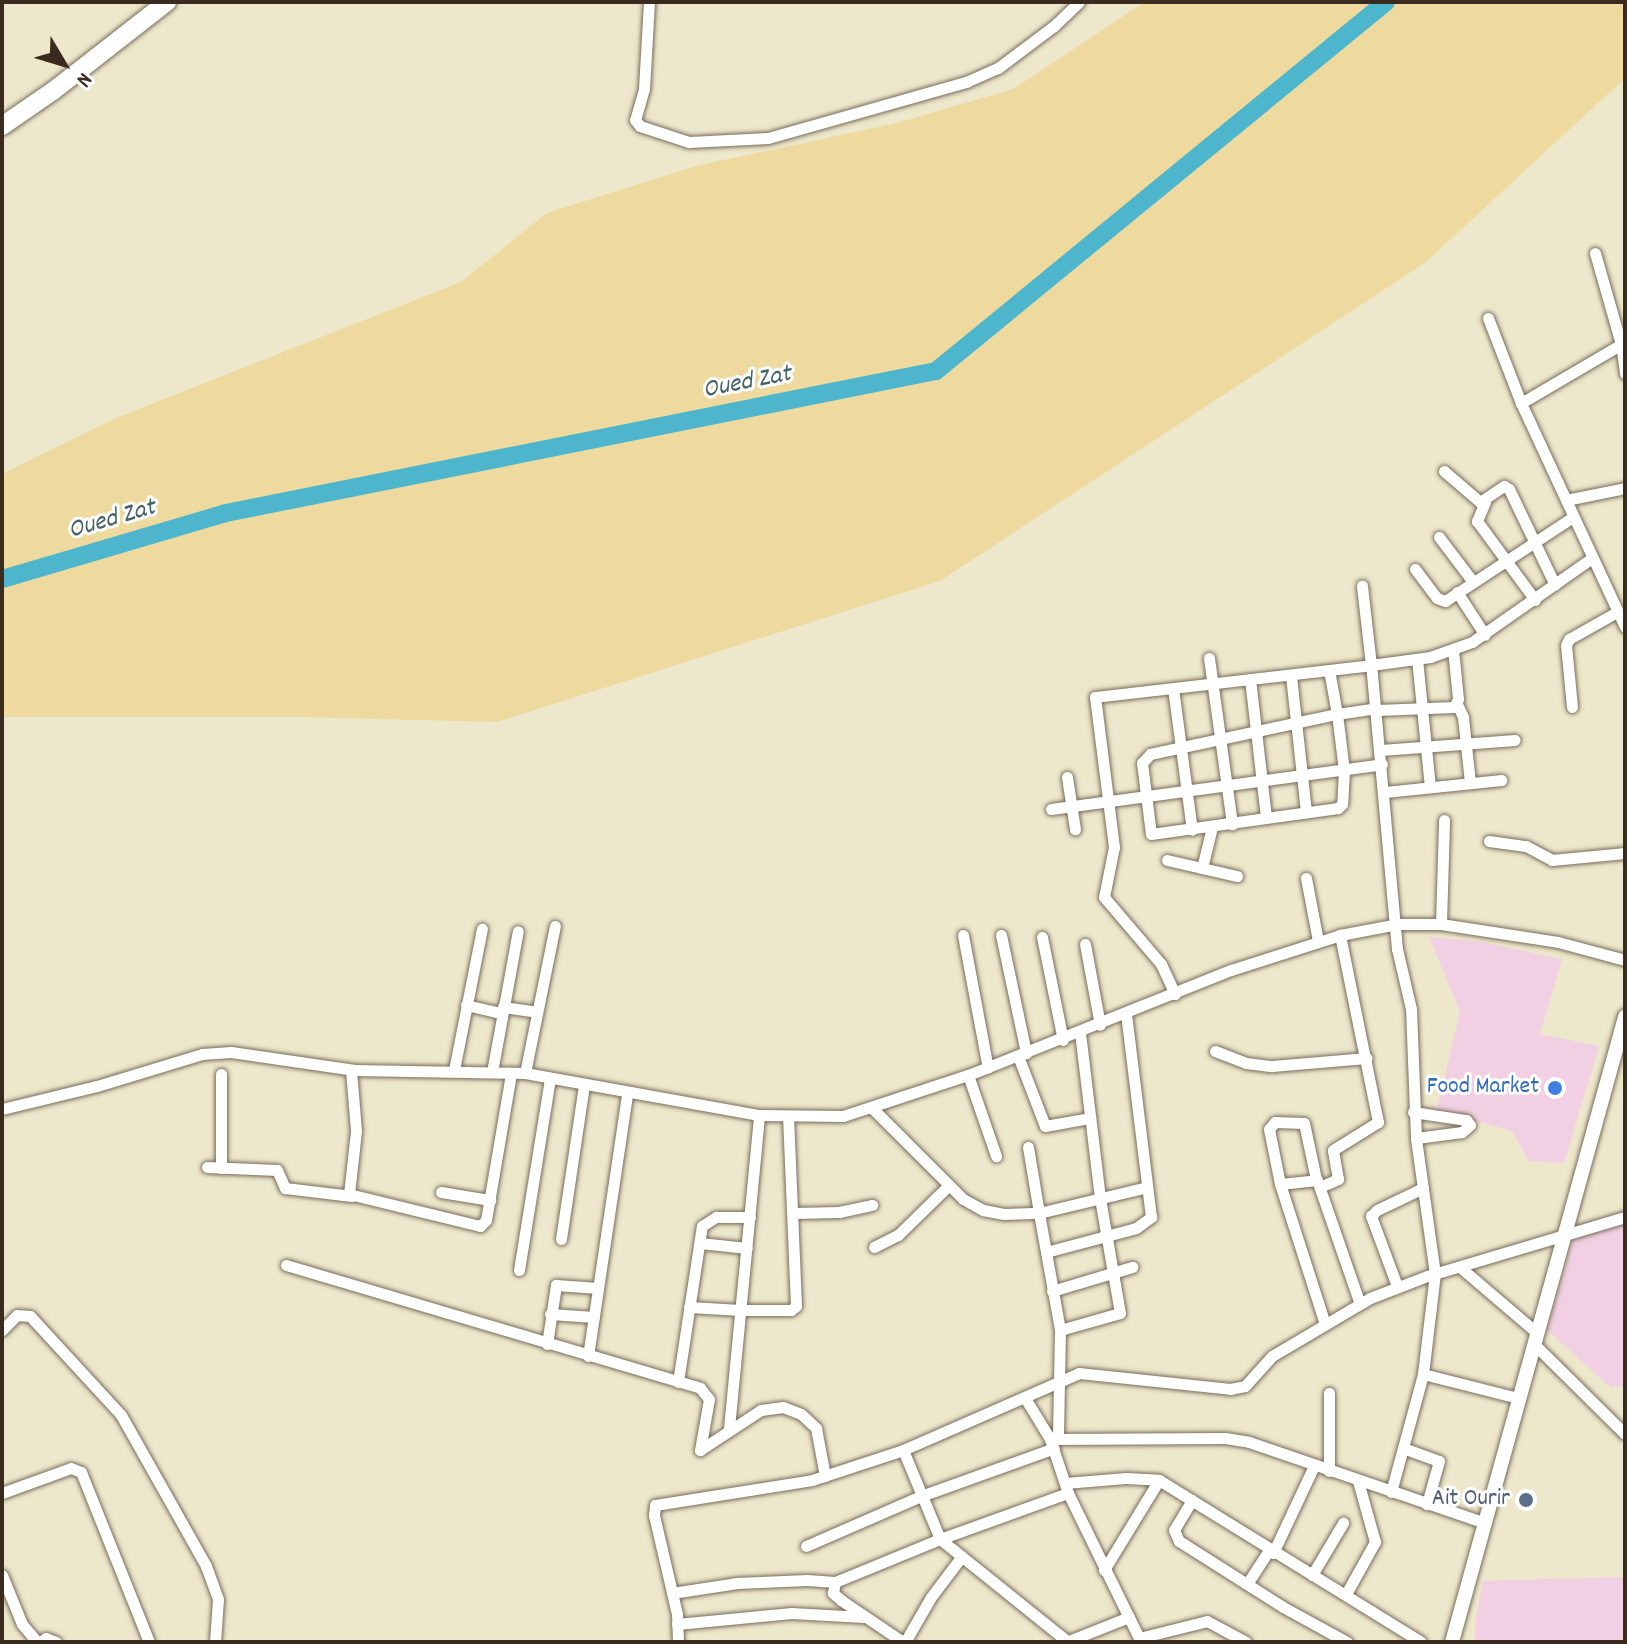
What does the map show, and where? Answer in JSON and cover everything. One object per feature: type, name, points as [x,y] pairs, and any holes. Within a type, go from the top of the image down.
[{"type":"main road","points":[[2,126],[53,91],[167,2]]},
{"type":"street","points":[[649,2],[644,89],[635,120],[640,126],[689,142],[768,138],[966,82],[998,68],[1054,26],[1079,2]]},
{"type":"street","points":[[1595,253],[1619,317],[1625,374]]},
{"type":"street","points":[[1488,318],[1521,403],[1625,627]]},
{"type":"street","points":[[1521,403],[1623,343]]},
{"type":"street","points":[[1444,471],[1485,502]]},
{"type":"street","points":[[1566,500],[1625,488]]},
{"type":"street","points":[[1535,600],[1477,521],[1485,502],[1499,489],[1509,489],[1555,585]]},
{"type":"street","points":[[1415,569],[1441,601],[1573,517]]},
{"type":"street","points":[[1439,537],[1473,582]]},
{"type":"street","points":[[1175,994],[1161,964],[1104,897],[1114,847],[1095,697],[1291,676],[1417,659],[1453,649],[1485,635],[1592,558]]},
{"type":"street","points":[[1362,586],[1402,976],[1411,1009],[1413,1112],[1435,1274],[1423,1374],[1391,1492]]},
{"type":"street","points":[[1457,592],[1485,635]]},
{"type":"street","points":[[1572,707],[1566,645],[1569,639],[1617,612]]},
{"type":"street","points":[[1453,649],[1457,704],[1463,717],[1470,783]]},
{"type":"street","points":[[1209,658],[1232,824]]},
{"type":"street","points":[[1417,659],[1430,787]]},
{"type":"street","points":[[1329,670],[1337,714],[1344,770],[1342,804],[1153,836],[1142,763],[1145,758],[1182,747],[1337,714],[1457,704]]},
{"type":"street","points":[[1291,676],[1299,722],[1306,812]]},
{"type":"street","points":[[1250,679],[1266,818]]},
{"type":"street","points":[[1173,688],[1192,830]]},
{"type":"street","points":[[1381,750],[1515,740]]},
{"type":"street","points":[[1051,809],[1382,764]]},
{"type":"street","points":[[1067,777],[1075,829]]},
{"type":"street","points":[[1385,792],[1501,780]]},
{"type":"street","points":[[1441,924],[1444,820]]},
{"type":"street","points":[[1202,868],[1212,827]]},
{"type":"street","points":[[1489,841],[1526,846],[1552,860],[1625,853]]},
{"type":"street","points":[[1167,860],[1237,876]]},
{"type":"street","points":[[1306,878],[1318,941]]},
{"type":"street","points":[[2,1109],[97,1086],[202,1054],[231,1052],[351,1070],[525,1073],[627,1094],[759,1115],[843,1116],[988,1068],[1175,994],[1340,935],[1397,924],[1441,924],[1558,942],[1625,960]]},
{"type":"street","points":[[525,1073],[555,926]]},
{"type":"street","points":[[454,1070],[482,929]]},
{"type":"street","points":[[492,1072],[518,931]]},
{"type":"street","points":[[963,935],[988,1068]]},
{"type":"street","points":[[1001,935],[1022,1055],[1045,1126],[1090,1118]]},
{"type":"street","points":[[1280,1184],[1338,1179],[1333,1150],[1378,1122],[1340,935]]},
{"type":"street","points":[[1042,937],[1063,1040]]},
{"type":"street","points":[[1085,944],[1100,1025]]},
{"type":"street","points":[[466,1005],[537,1012]]},
{"type":"street","points":[[1046,1252],[1148,1222],[1151,1217],[1126,1014]]},
{"type":"street","points":[[1452,1642],[1482,1522],[1625,1017]]},
{"type":"street","points":[[1060,1330],[1120,1313],[1105,1236],[1080,1033]]},
{"type":"street","points":[[1215,1051],[1246,1063],[1272,1066],[1367,1058]]},
{"type":"street","points":[[351,1070],[356,1131],[348,1191],[352,1196]]},
{"type":"street","points":[[207,1167],[277,1170],[285,1188],[352,1196],[480,1226],[486,1220],[511,1073]]},
{"type":"street","points":[[221,1074],[221,1168]]},
{"type":"street","points":[[968,1075],[996,1156]]},
{"type":"street","points":[[519,1270],[550,1078]]},
{"type":"street","points":[[561,1239],[584,1085]]},
{"type":"street","points":[[588,1356],[627,1094]]},
{"type":"street","points":[[872,1108],[949,1185],[983,1210],[1004,1214],[1039,1213],[1147,1187]]},
{"type":"street","points":[[1413,1112],[1466,1120],[1470,1125],[1462,1132],[1416,1138]]},
{"type":"street","points":[[729,1428],[759,1115]]},
{"type":"street","points":[[689,1307],[791,1310],[796,1306],[788,1117]]},
{"type":"street","points":[[1325,1324],[1280,1184],[1269,1129],[1275,1122],[1304,1123],[1318,1183],[1360,1304]]},
{"type":"street","points":[[1028,1147],[1060,1330],[1054,1442]]},
{"type":"street","points":[[874,1247],[898,1235],[949,1185]]},
{"type":"street","points":[[1397,1286],[1371,1216],[1377,1210],[1423,1188]]},
{"type":"street","points":[[441,1192],[490,1200]]},
{"type":"street","points":[[793,1213],[839,1212],[872,1205]]},
{"type":"street","points":[[678,1382],[702,1226],[708,1220],[750,1217]]},
{"type":"street","points":[[678,1642],[672,1593],[654,1515],[655,1505],[825,1476],[903,1450],[1079,1373],[1230,1389],[1245,1386],[1272,1356],[1397,1286],[1625,1217]]},
{"type":"street","points":[[700,1243],[747,1248]]},
{"type":"street","points":[[286,1265],[678,1382],[708,1394],[699,1449],[729,1428],[772,1406],[801,1414],[816,1428],[825,1476]]},
{"type":"street","points":[[1052,1291],[1132,1267]]},
{"type":"street","points":[[1461,1268],[1534,1338],[1625,1434]]},
{"type":"street","points":[[547,1344],[556,1285],[598,1288]]},
{"type":"street","points":[[550,1314],[594,1317]]},
{"type":"street","points":[[2,1330],[17,1315],[30,1316],[121,1415],[206,1566],[218,1599],[215,1642]]},
{"type":"street","points":[[1423,1374],[1518,1398]]},
{"type":"street","points":[[1329,1393],[1329,1471]]},
{"type":"street","points":[[1025,1398],[1054,1442],[1066,1488],[1140,1640],[1207,1621],[1246,1642]]},
{"type":"street","points":[[806,1546],[1054,1442],[1225,1438],[1272,1447],[1314,1466],[1482,1522]]},
{"type":"street","points":[[1403,1448],[1439,1461],[1427,1504]]},
{"type":"street","points":[[903,1450],[940,1539],[1066,1642],[1129,1617]]},
{"type":"street","points":[[1247,1584],[1271,1551],[1314,1466]]},
{"type":"street","points":[[2,1493],[71,1468],[81,1472],[149,1642]]},
{"type":"street","points":[[672,1593],[737,1583],[835,1582],[1066,1488],[1126,1478],[1159,1480],[1346,1594],[1415,1640]]},
{"type":"street","points":[[1104,1570],[1159,1480]]},
{"type":"street","points":[[1346,1594],[1375,1542],[1358,1481]]},
{"type":"street","points":[[1192,1500],[1174,1530],[1175,1535],[1247,1584],[1347,1642]]},
{"type":"street","points":[[1312,1575],[1343,1523]]},
{"type":"street","points":[[835,1582],[833,1593],[904,1642],[931,1597],[962,1556]]},
{"type":"street","points":[[2,1575],[22,1624],[39,1642],[46,1638],[56,1642]]},
{"type":"street","points":[[677,1624],[791,1613],[866,1617]]},
{"type":"street","points":[[1444,1642],[1459,1614]]},
{"type":"shaded area","points":[[1429,937],[1476,941],[1562,959],[1540,1034],[1599,1046],[1564,1163],[1529,1161],[1512,1131],[1437,1110],[1460,1012]]},
{"type":"shaded area","points":[[1625,1223],[1625,1386],[1610,1387],[1547,1330],[1574,1237]]},
{"type":"shaded area","points":[[1625,1577],[1625,1642],[1475,1642],[1475,1623],[1483,1581]]},
{"type":"sand","points":[[1145,2],[1625,2],[1625,78],[1426,262],[940,581],[497,722],[299,717],[2,717],[2,474],[116,418],[461,282],[547,213],[696,166],[897,123],[1013,89]]},
{"type":"waterway","name":"Oued Zat","points":[[2,579],[226,513],[936,371],[1386,2]]},
{"type":"place","name":"Food Market","points":[[1555,1088]]},
{"type":"place","name":"Ait Ourir","points":[[1526,1500]]}]
